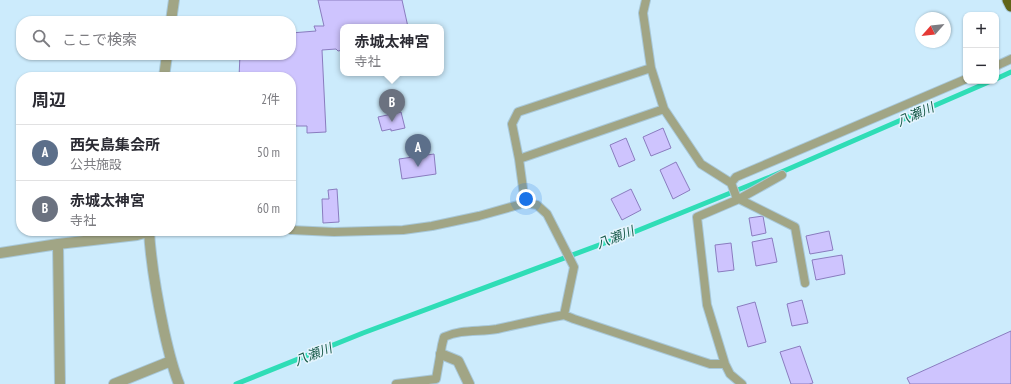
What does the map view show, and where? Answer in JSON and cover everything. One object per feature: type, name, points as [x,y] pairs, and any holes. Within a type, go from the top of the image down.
[{"type":"highway","points":[[1008,0],[1011,6]]},
{"type":"street","points":[[172,16],[174,0]]},
{"type":"street","points":[[165,72],[166,60]]},
{"type":"street","points":[[0,253],[58,244],[128,236]]},
{"type":"street","points":[[150,236],[153,274],[157,299],[171,361],[179,384]]},
{"type":"street","points":[[58,244],[60,384]]},
{"type":"street","points":[[441,354],[458,361],[469,384]]},
{"type":"street","points":[[114,384],[171,361]]},
{"type":"lane","points":[[646,0],[643,13],[651,68],[664,109],[702,164],[731,183],[738,197],[795,227],[805,284]]},
{"type":"lane","points":[[999,65],[1011,59]]},
{"type":"lane","points":[[525,203],[519,159],[512,124],[518,112],[651,68]]},
{"type":"lane","points":[[731,183],[736,177],[963,80]]},
{"type":"lane","points":[[519,159],[664,109]]},
{"type":"lane","points":[[742,384],[730,374],[725,364],[707,304],[697,217],[782,176]]},
{"type":"lane","points":[[296,230],[334,232],[403,230],[432,226],[479,216],[525,203],[537,205],[547,214],[574,267],[564,315]]},
{"type":"lane","points":[[396,384],[436,379],[444,337],[451,334],[463,331],[495,329],[564,315],[581,322],[710,364],[725,364]]},
{"type":"building","points":[[318,0],[402,0],[407,24],[340,24],[340,51],[336,49],[322,50],[326,132],[307,133],[307,126],[296,126],[296,72],[239,72],[240,60],[296,60],[296,33],[316,31],[314,26],[324,26]]},
{"type":"building","points":[[401,112],[405,128],[382,131],[378,117]]},
{"type":"building","points":[[663,128],[671,148],[651,156],[643,137]]},
{"type":"building","points":[[626,138],[635,160],[619,167],[610,145]]},
{"type":"building","points":[[434,154],[436,174],[402,179],[399,159]]},
{"type":"building","points":[[676,162],[690,190],[673,199],[660,170]]},
{"type":"building","points":[[337,189],[339,222],[323,223],[322,199],[329,199],[328,190]]},
{"type":"building","points":[[631,189],[641,210],[622,220],[611,199]]},
{"type":"building","points":[[763,216],[766,233],[752,236],[749,218]]},
{"type":"building","points":[[829,231],[833,250],[810,254],[806,236]]},
{"type":"building","points":[[772,238],[777,262],[756,266],[752,242]]},
{"type":"building","points":[[731,243],[734,270],[718,272],[715,245]]},
{"type":"building","points":[[842,255],[845,274],[816,280],[812,260]]},
{"type":"building","points":[[802,300],[808,323],[792,326],[787,304]]},
{"type":"building","points":[[755,302],[766,342],[748,347],[737,307]]},
{"type":"building","points":[[1011,331],[1011,384],[910,384],[907,378]]},
{"type":"building","points":[[800,346],[813,383],[791,384],[780,352]]},
{"type":"waterway","name":"八瀬川","points":[[999,78],[1011,72]]},
{"type":"waterway","name":"八瀬川","points":[[236,384],[363,333],[634,232],[770,177],[984,84]]},
{"type":"place","name":"赤城太神宮","points":[[392,122]]},
{"type":"place","name":"西矢島集会所","points":[[418,167]]}]
